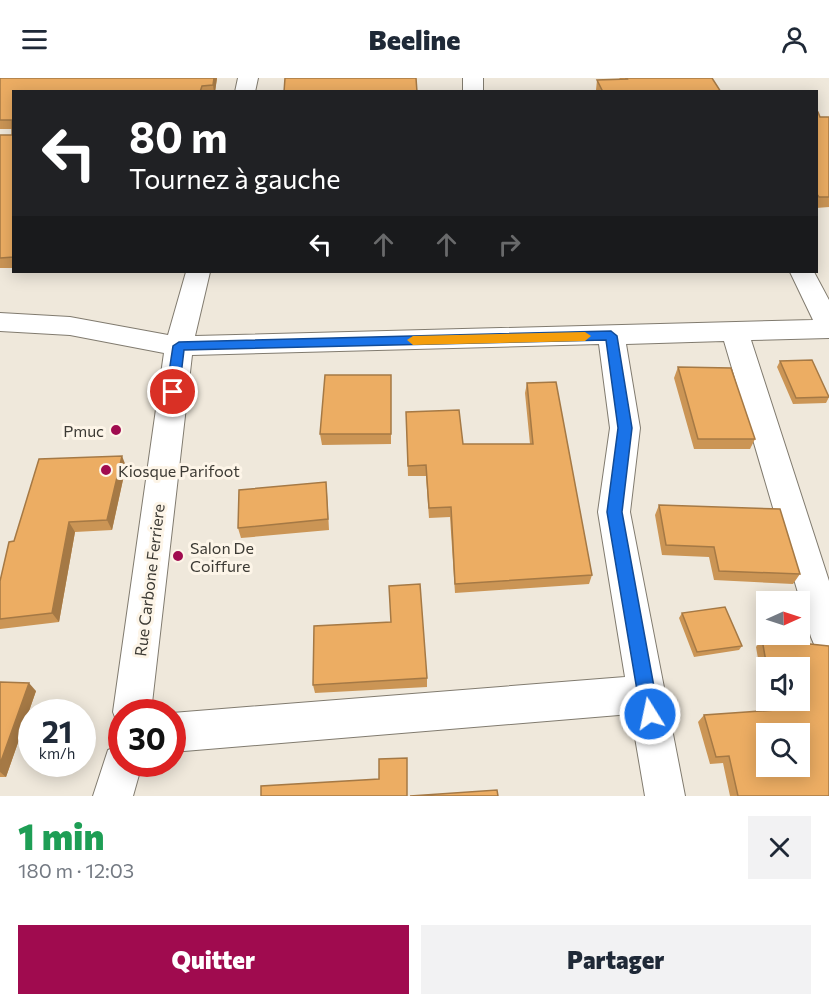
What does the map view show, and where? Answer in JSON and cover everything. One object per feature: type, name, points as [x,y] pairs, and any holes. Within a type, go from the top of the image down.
[{"type":"street","name":"Rue Carbone Ferriere","points":[[134,699],[179,346],[198,273]]},
{"type":"street","points":[[0,322],[70,326],[179,346],[735,333],[829,327],[802,273]]},
{"type":"street","points":[[735,333],[829,637]]},
{"type":"street","points":[[611,336],[625,428],[614,512],[665,796]]},
{"type":"street","points":[[186,732],[646,694]]},
{"type":"street","points":[[114,796],[119,777]]},
{"type":"building","points":[[0,78],[214,78],[213,85],[202,86],[201,90],[12,90],[12,120],[0,120]]},
{"type":"building","points":[[285,78],[416,78],[417,90],[284,90]]},
{"type":"building","points":[[712,78],[720,90],[602,90],[597,80]]},
{"type":"building","points":[[818,112],[820,117],[829,117],[829,197],[819,197]]},
{"type":"building","points":[[0,135],[12,135],[12,257],[0,258]]},
{"type":"building","points":[[812,360],[829,397],[796,398],[780,361]]},
{"type":"building","points":[[678,367],[731,368],[755,439],[698,439]]},
{"type":"building","points":[[325,375],[391,375],[391,434],[320,434]]},
{"type":"building","points":[[556,382],[592,575],[455,584],[451,507],[429,508],[426,465],[408,466],[406,412],[459,410],[463,444],[533,444],[527,383]]},
{"type":"building","points":[[122,456],[107,520],[69,522],[52,613],[0,619],[0,581],[9,542],[14,541],[39,459]]},
{"type":"building","points":[[326,482],[328,519],[238,528],[239,490]]},
{"type":"building","points":[[659,505],[780,509],[800,574],[719,571],[714,547],[666,545]]},
{"type":"building","points":[[420,584],[427,678],[313,685],[314,626],[391,622],[389,586]]},
{"type":"building","points":[[725,607],[742,646],[697,652],[682,613]]},
{"type":"building","points":[[763,645],[829,646],[829,796],[738,796],[729,756],[716,757],[704,715],[761,711],[810,711],[810,657],[765,657]]},
{"type":"building","points":[[0,682],[29,683],[23,699],[18,699],[18,714],[0,764]]},
{"type":"building","points":[[407,758],[407,796],[261,796],[261,786],[379,779],[379,759]]},
{"type":"building","points":[[497,790],[498,796],[410,796]]},
{"type":"slow traffic","points":[[413,340],[585,336]]},
{"type":"place","name":"Pmuc","points":[[116,430]]},
{"type":"place","name":"Kiosque Parifoot","points":[[106,470]]},
{"type":"place","name":"Salon De Coiffure","points":[[178,556]]},
{"type":"route","points":[[173,392],[179,346],[611,336],[625,428],[614,512],[650,714]]}]
